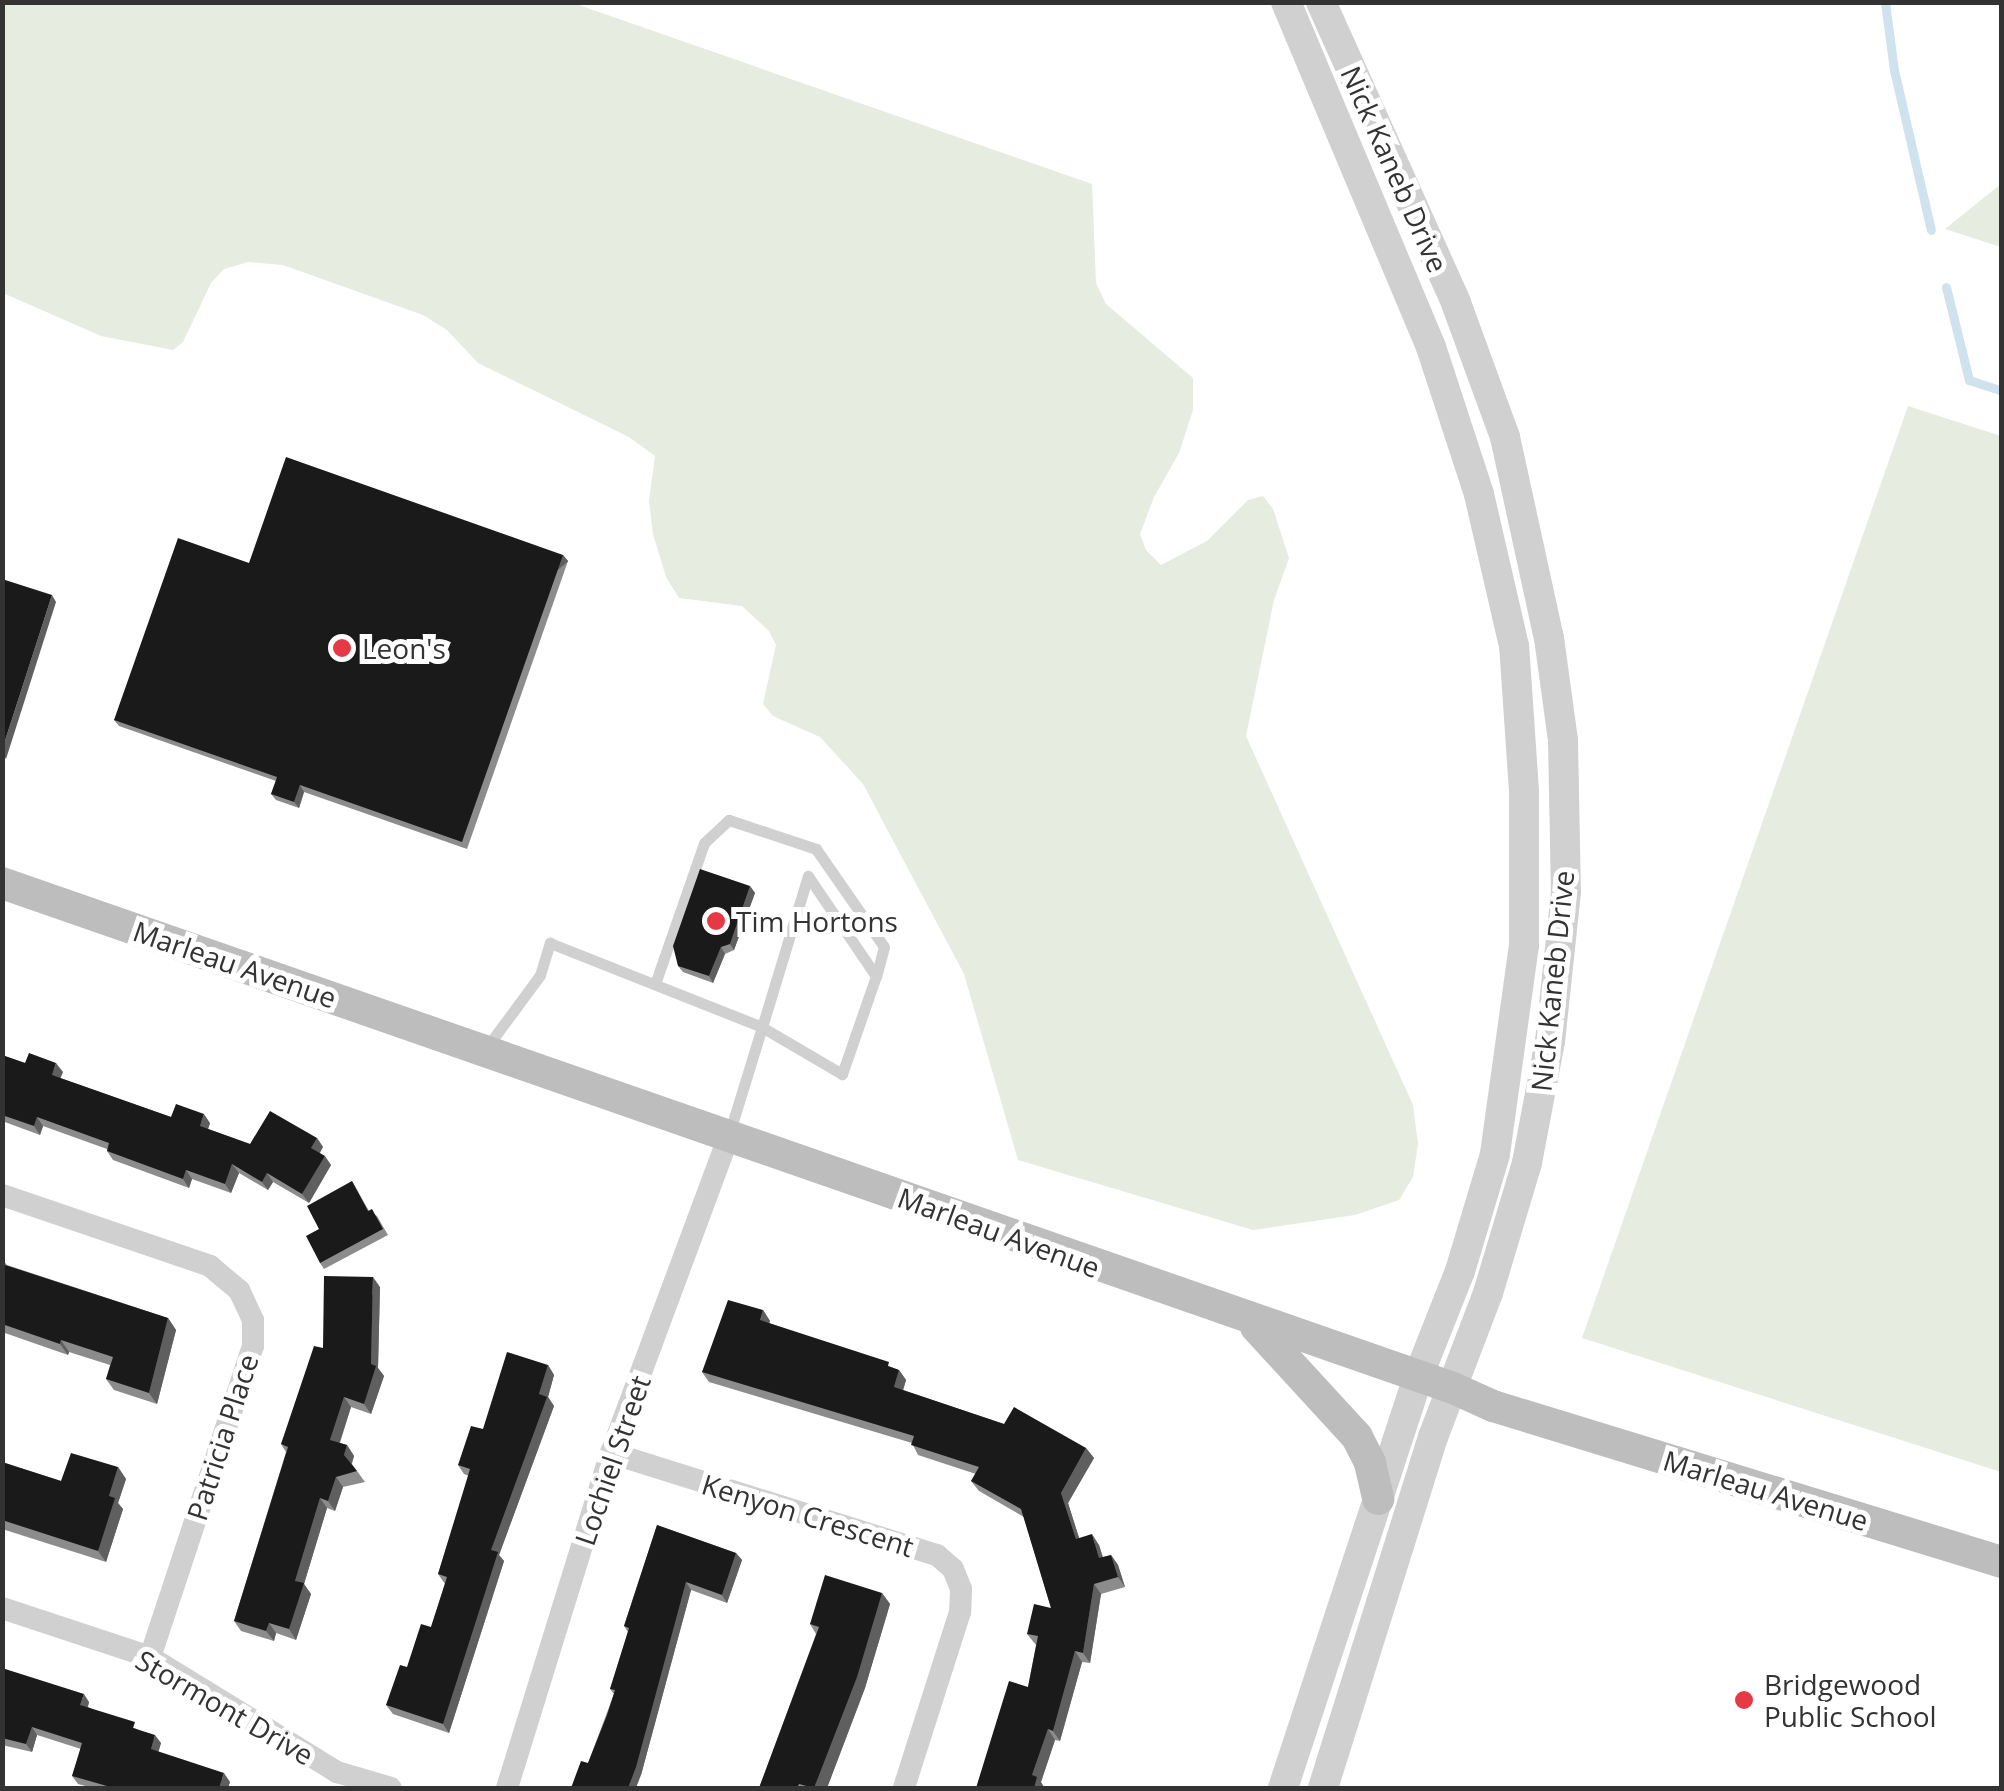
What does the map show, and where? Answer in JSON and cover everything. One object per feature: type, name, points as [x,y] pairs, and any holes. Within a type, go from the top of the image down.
[{"type":"main road","name":"Marleau Avenue","points":[[2,883],[1453,1388],[1512,1412],[2002,1562]]},
{"type":"main road","points":[[1250,1320],[1322,1393],[1357,1437],[1370,1463],[1378,1499]]},
{"type":"street","name":"Nick Kaneb Drive","points":[[1283,1788],[1418,1376],[1460,1271],[1495,1154],[1524,946],[1524,792],[1514,646],[1480,494],[1431,347],[1286,2]]},
{"type":"street","name":"Nick Kaneb Drive","points":[[1321,2],[1456,303],[1505,437],[1537,571],[1563,740],[1566,892],[1550,1041],[1527,1164],[1323,1788]]},
{"type":"street","name":"Lochiel Street","points":[[507,1788],[611,1453],[729,1135]]},
{"type":"street","name":"Patricia Place","points":[[2,1195],[210,1266],[240,1290],[252,1320],[253,1346],[150,1658]]},
{"type":"street","name":"Kenyon Crescent","points":[[611,1453],[937,1555],[953,1569],[962,1589],[960,1612],[904,1788]]},
{"type":"street","name":"Stormont Drive","points":[[2,1608],[150,1658],[337,1772],[390,1788]]},
{"type":"lane","points":[[484,1051],[540,974],[550,943],[762,1027],[842,1074],[884,947],[816,849],[730,820],[704,843],[654,984]]},
{"type":"lane","points":[[729,1135],[808,876],[876,976]]},
{"type":"shaded area","points":[[2,3],[573,3],[1092,184],[1096,283],[1106,304],[1193,378],[1193,410],[1179,453],[1154,497],[1140,534],[1146,550],[1161,565],[1207,541],[1248,500],[1263,496],[1273,509],[1289,558],[1274,600],[1246,736],[1413,1105],[1418,1144],[1413,1177],[1399,1200],[1355,1215],[1253,1230],[1018,1160],[964,974],[863,784],[820,737],[773,716],[763,704],[776,645],[769,631],[742,606],[679,598],[666,577],[653,534],[649,501],[655,456],[629,437],[478,363],[447,330],[423,315],[283,265],[248,262],[224,269],[211,283],[183,342],[173,350],[101,336],[3,293]]},
{"type":"shaded area","points":[[2001,184],[2001,247],[1945,229]]},
{"type":"shaded area","points":[[1908,406],[2001,436],[2001,1472],[1582,1338]]},
{"type":"building","name":"Leon's","points":[[286,457],[563,555],[462,842],[300,785],[294,802],[271,794],[277,777],[114,720],[178,538],[249,563]]},
{"type":"building","points":[[2,579],[52,595],[2,750]]},
{"type":"building","name":"Tim Hortons","points":[[700,869],[750,886],[730,944],[721,947],[709,976],[678,966],[673,946]]},
{"type":"building","points":[[29,1053],[56,1063],[52,1075],[171,1117],[176,1104],[204,1114],[200,1126],[250,1144],[270,1111],[317,1138],[311,1148],[325,1156],[302,1194],[267,1173],[262,1182],[232,1164],[225,1184],[186,1170],[183,1179],[107,1151],[109,1143],[37,1117],[34,1126],[2,1115],[2,1055],[25,1063]]},
{"type":"building","points":[[352,1181],[383,1229],[320,1263],[306,1236],[319,1229],[307,1206]]},
{"type":"building","points":[[2,1264],[168,1318],[149,1393],[106,1379],[113,1357],[2,1324]]},
{"type":"building","points":[[324,1276],[373,1277],[371,1364],[376,1366],[364,1404],[344,1397],[330,1440],[347,1445],[344,1455],[357,1471],[336,1477],[328,1501],[320,1498],[295,1581],[304,1583],[289,1629],[269,1623],[266,1631],[234,1621],[288,1447],[281,1444],[314,1346],[323,1348]]},
{"type":"building","points":[[728,1300],[763,1310],[760,1320],[889,1362],[888,1366],[899,1370],[894,1387],[1004,1424],[1014,1407],[1086,1448],[1061,1493],[1076,1539],[1092,1534],[1099,1558],[1111,1555],[1118,1577],[1094,1584],[1083,1653],[1075,1651],[1053,1731],[1048,1729],[1032,1775],[1037,1777],[1034,1788],[976,1788],[1009,1681],[1028,1687],[1038,1636],[1027,1634],[1034,1604],[1051,1608],[1021,1509],[971,1481],[979,1467],[911,1445],[914,1436],[702,1372]]},
{"type":"building","points":[[507,1352],[548,1365],[539,1394],[547,1397],[491,1550],[498,1552],[443,1724],[386,1705],[400,1665],[407,1667],[421,1624],[431,1627],[447,1577],[438,1574],[470,1469],[458,1465],[471,1426],[483,1429]]},
{"type":"building","points":[[71,1453],[118,1467],[109,1496],[115,1498],[98,1551],[2,1520],[2,1462],[61,1481]]},
{"type":"building","points":[[657,1525],[736,1553],[722,1595],[686,1582],[628,1788],[571,1788],[581,1761],[588,1763],[607,1715],[615,1690],[610,1689],[629,1628],[624,1626]]},
{"type":"building","points":[[825,1575],[882,1593],[857,1677],[814,1788],[799,1784],[797,1788],[759,1788],[819,1627],[810,1624]]},
{"type":"building","points":[[2,1668],[84,1694],[80,1705],[135,1722],[133,1728],[155,1735],[151,1749],[224,1773],[219,1788],[114,1788],[72,1776],[82,1743],[32,1727],[26,1744],[2,1738]]},
{"type":"waterway","points":[[1885,2],[1894,70],[1931,230]]},
{"type":"waterway","points":[[1946,287],[1969,380],[2002,391]]},
{"type":"place","name":"Leon's","points":[[342,648]]},
{"type":"place","name":"Tim Hortons","points":[[716,921]]},
{"type":"place","name":"Bridgewood Public School","points":[[1744,1700]]}]
